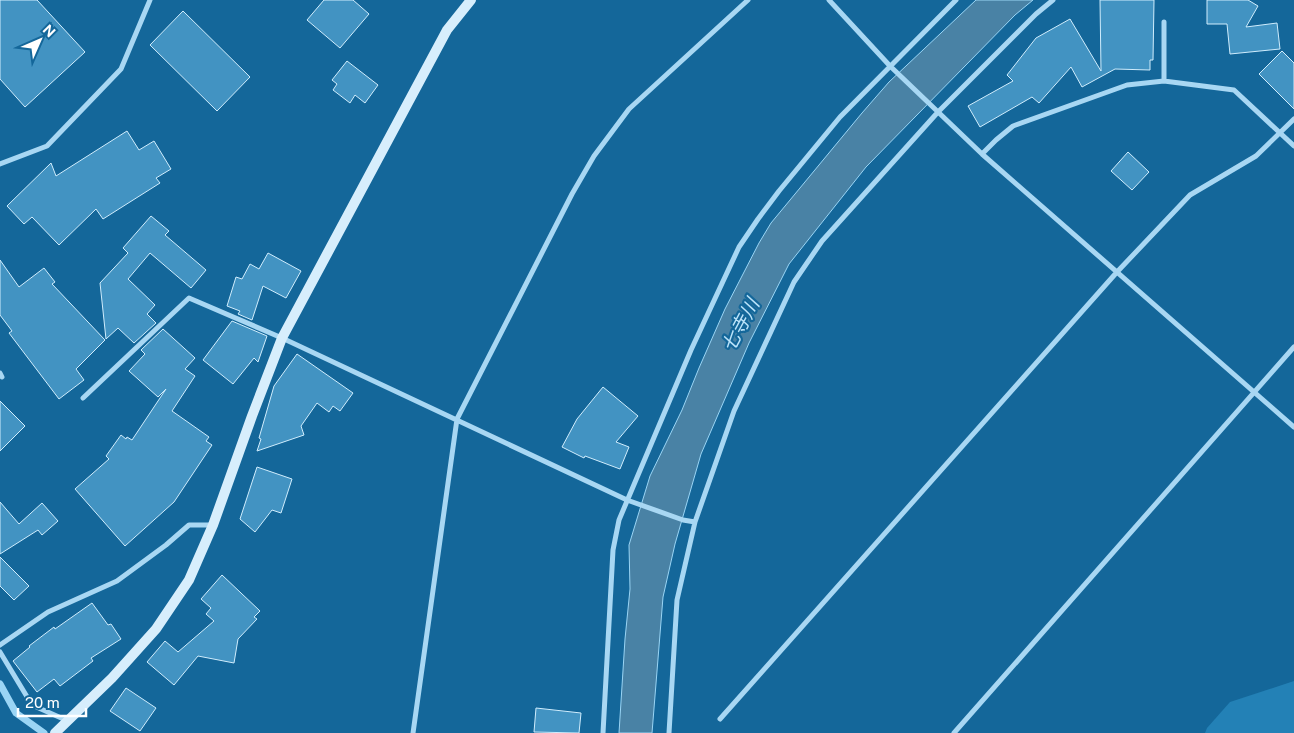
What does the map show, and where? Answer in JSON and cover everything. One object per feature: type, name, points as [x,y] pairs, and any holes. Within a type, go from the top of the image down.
[{"type":"street","points":[[0,164],[47,146],[121,69],[150,0]]},
{"type":"street","points":[[56,733],[112,678],[156,629],[189,580],[213,526],[282,338],[447,30],[471,0]]},
{"type":"street","points":[[413,733],[456,420],[572,194],[594,156],[629,109],[748,0]]},
{"type":"street","points":[[829,0],[890,66],[982,154],[1294,427]]},
{"type":"street","points":[[602,733],[613,550],[619,520],[691,350],[739,247],[779,191],[840,117],[956,0]]},
{"type":"street","points":[[669,733],[678,600],[695,522],[734,411],[794,282],[822,241],[938,112],[1036,14],[1053,0]]},
{"type":"street","points":[[1164,22],[1164,81]]},
{"type":"street","points":[[982,154],[1013,126],[1126,85],[1164,81],[1234,90],[1294,146]]},
{"type":"street","points":[[720,719],[1117,272],[1190,195],[1256,156],[1294,120]]},
{"type":"street","points":[[83,398],[188,298],[282,338],[627,500],[683,520],[695,522]]},
{"type":"street","points":[[954,733],[1294,347]]},
{"type":"street","points":[[0,645],[48,612],[117,581],[166,545],[189,525],[213,526]]},
{"type":"street","points":[[0,652],[32,705],[68,721]]},
{"type":"shaded area","points":[[1294,681],[1294,733],[1205,733],[1207,728],[1230,702]]},
{"type":"water","name":"七寺川","points":[[976,0],[1033,0],[1015,15],[866,167],[789,264],[749,343],[701,454],[675,544],[663,597],[652,733],[619,733],[630,589],[629,545],[650,476],[682,410],[725,309],[771,223],[889,82]]},
{"type":"building","points":[[0,0],[37,0],[85,52],[25,107],[0,79]]},
{"type":"building","points":[[324,0],[353,0],[369,14],[340,48],[307,20]]},
{"type":"building","points":[[1100,0],[1154,0],[1153,60],[1150,60],[1150,70],[1115,69],[1082,87],[1071,67],[1039,103],[1032,97],[980,127],[968,106],[1013,81],[1007,75],[1036,38],[1070,19],[1101,71]]},
{"type":"building","points":[[1207,0],[1248,0],[1258,6],[1246,27],[1277,23],[1280,49],[1230,54],[1227,24],[1207,24]]},
{"type":"building","points":[[183,11],[250,77],[217,111],[150,45]]},
{"type":"building","points":[[1282,51],[1294,63],[1294,109],[1259,74]]},
{"type":"building","points":[[347,61],[378,85],[365,103],[355,95],[350,103],[333,90],[337,84],[332,80]]},
{"type":"building","points":[[127,131],[139,150],[154,141],[171,169],[156,178],[160,183],[103,219],[96,209],[59,245],[32,217],[24,224],[7,206],[51,163],[56,176]]},
{"type":"building","points":[[1128,152],[1149,172],[1132,190],[1111,171]]},
{"type":"building","points":[[151,216],[169,231],[165,235],[206,270],[191,288],[150,253],[128,279],[155,305],[147,314],[156,323],[134,343],[118,328],[106,339],[100,283],[128,253],[123,248]]},
{"type":"building","points":[[268,253],[301,271],[286,298],[263,286],[252,320],[238,314],[240,311],[227,306],[236,277],[242,279],[250,264],[259,269]]},
{"type":"building","points":[[0,260],[19,287],[44,268],[55,282],[52,284],[105,340],[76,369],[84,380],[59,399],[9,333],[12,331],[0,315]]},
{"type":"building","points":[[232,321],[267,336],[258,362],[254,358],[233,384],[203,360]]},
{"type":"building","points":[[163,329],[195,358],[185,369],[195,376],[172,411],[209,437],[206,441],[212,445],[174,502],[125,546],[75,489],[109,459],[106,456],[121,435],[126,439],[127,437],[132,440],[166,389],[158,397],[129,371],[145,354],[141,350]]},
{"type":"building","points":[[297,354],[353,393],[340,411],[333,406],[329,412],[317,403],[301,426],[304,435],[257,451],[274,386]]},
{"type":"building","points":[[603,387],[638,416],[616,442],[629,447],[620,469],[585,456],[584,458],[562,447],[577,419]]},
{"type":"building","points":[[0,401],[25,426],[0,451]]},
{"type":"building","points":[[257,467],[292,479],[281,513],[272,510],[255,532],[240,519]]},
{"type":"building","points":[[0,502],[19,524],[42,503],[58,521],[42,535],[38,530],[0,554]]},
{"type":"building","points":[[0,557],[29,586],[14,600],[0,586]]},
{"type":"building","points":[[222,575],[260,611],[254,617],[257,619],[238,639],[234,663],[198,656],[174,685],[147,662],[165,641],[178,652],[214,621],[206,614],[211,608],[201,599]]},
{"type":"building","points":[[92,603],[108,625],[111,624],[121,639],[91,658],[93,661],[60,686],[54,679],[37,692],[13,661],[54,627],[55,629]]},
{"type":"building","points":[[126,688],[156,708],[140,731],[110,711]]},
{"type":"building","points":[[536,708],[581,713],[579,733],[534,732]]},
{"type":"waterway","points":[[0,684],[16,713],[44,733]]}]
